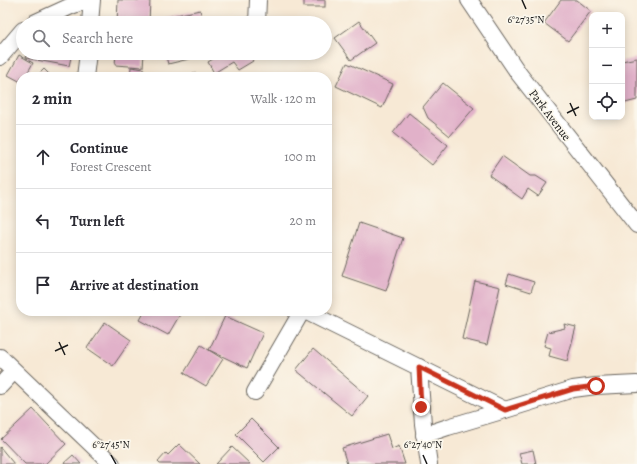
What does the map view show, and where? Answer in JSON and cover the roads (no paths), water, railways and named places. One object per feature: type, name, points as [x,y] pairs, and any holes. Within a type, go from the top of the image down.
[{"type":"street","points":[[49,16],[87,0]]},
{"type":"street","points":[[91,16],[92,0]]},
{"type":"street","points":[[258,0],[258,16]]},
{"type":"street","name":"Park Avenue","points":[[469,0],[519,74],[637,226]]},
{"type":"street","points":[[0,57],[16,38]]},
{"type":"street","points":[[86,72],[87,60]]},
{"type":"street","points":[[255,392],[301,316]]},
{"type":"street","points":[[314,316],[505,410]]},
{"type":"street","points":[[0,357],[112,464]]},
{"type":"street","points":[[419,367],[424,435],[429,464]]},
{"type":"street","points":[[0,386],[14,372]]},
{"type":"street","points":[[424,435],[573,389],[637,384]]}]
